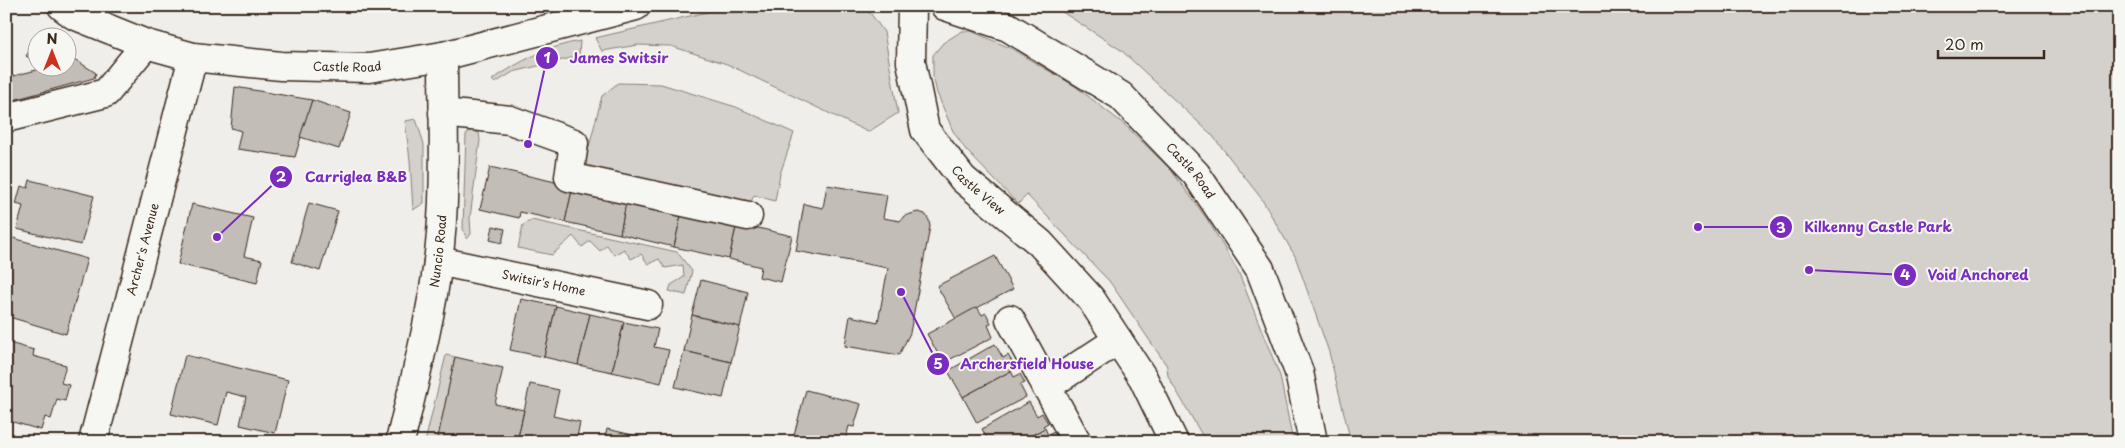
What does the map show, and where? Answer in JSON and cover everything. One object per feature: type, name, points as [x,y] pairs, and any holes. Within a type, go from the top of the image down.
[{"type":"street","name":"Castle Road","points":[[62,6],[74,15],[146,44],[193,57],[281,66],[369,68],[443,56],[636,6]]},
{"type":"street","name":"Castle View","points":[[912,6],[910,62],[925,130],[963,179],[1040,243],[1090,299],[1143,378],[1174,442]]},
{"type":"street","name":"Castle Road","points":[[945,6],[1008,27],[1121,96],[1196,174],[1260,269],[1300,372],[1313,442]]},
{"type":"street","points":[[6,118],[106,93],[146,44]]},
{"type":"street","name":"Nuncio Road","points":[[400,442],[428,326],[438,261],[443,173],[443,56]]},
{"type":"street","name":"Archer's Avenue","points":[[93,442],[193,57]]},
{"type":"street","points":[[443,113],[510,120],[574,143],[569,177],[748,216]]},
{"type":"street","name":"Switsir's Home","points":[[438,261],[648,305]]},
{"type":"street","points":[[1010,319],[1077,442]]},
{"type":"street","points":[[1046,387],[1118,340]]},
{"type":"shaded area","points":[[733,6],[859,6],[871,14],[884,32],[898,113],[868,132],[727,64],[671,46],[638,45],[602,51],[595,38]]},
{"type":"shaded area","points":[[1053,6],[2119,6],[2119,442],[1351,442],[1329,352],[1295,256],[1261,198],[1212,135],[1121,50]]},
{"type":"shaded area","points":[[962,31],[971,31],[1008,47],[1075,86],[1125,125],[1171,170],[1207,219],[1238,271],[1280,376],[1293,442],[1206,442],[1168,376],[1167,366],[1110,282],[1027,195],[1018,204],[966,150],[953,131],[937,93],[933,76],[933,55],[943,43]]},
{"type":"shaded area","points":[[580,41],[579,56],[513,72],[495,83],[492,80],[534,56],[556,47]]},
{"type":"shaded area","points":[[618,83],[661,84],[736,107],[794,133],[780,174],[775,201],[754,195],[747,211],[583,170],[602,96]]},
{"type":"shaded area","points":[[416,119],[424,144],[424,203],[413,210],[405,121]]},
{"type":"shaded area","points":[[472,130],[479,133],[480,140],[470,218],[471,234],[467,239],[463,229],[466,134]]},
{"type":"shaded area","points":[[532,220],[677,252],[692,271],[686,295],[669,291],[671,285],[684,277],[683,265],[665,268],[659,259],[648,264],[641,254],[631,259],[624,249],[614,255],[607,245],[600,251],[590,241],[582,247],[573,236],[552,255],[518,248],[523,225]]},
{"type":"shaded area","points":[[446,355],[455,357],[437,442],[425,442]]},
{"type":"building","points":[[78,61],[96,73],[94,78],[6,102],[6,78],[28,72],[28,78],[78,78]]},
{"type":"building","points":[[235,87],[312,100],[295,157],[237,149],[241,131],[231,128]]},
{"type":"building","points":[[312,100],[351,113],[339,149],[300,137]]},
{"type":"building","points":[[490,167],[573,186],[565,222],[520,212],[519,218],[480,209]]},
{"type":"building","points":[[30,180],[94,196],[81,245],[17,229],[23,206],[16,204],[21,186],[28,188]]},
{"type":"building","points":[[827,185],[887,195],[883,218],[900,221],[904,216],[918,212],[925,214],[929,220],[930,227],[910,333],[899,355],[845,346],[850,316],[878,322],[888,268],[796,251],[804,204],[823,208]]},
{"type":"building","points":[[573,186],[627,198],[620,234],[565,222]]},
{"type":"building","points":[[627,198],[682,211],[674,247],[620,234]]},
{"type":"building","points":[[309,203],[338,211],[320,271],[292,262]]},
{"type":"building","points":[[192,204],[253,218],[244,256],[262,260],[257,283],[178,264]]},
{"type":"building","points":[[682,211],[737,223],[729,259],[674,247]]},
{"type":"building","points":[[737,223],[792,236],[781,282],[759,277],[761,267],[729,259]]},
{"type":"building","points":[[493,226],[505,229],[502,243],[490,240]]},
{"type":"building","points":[[6,236],[87,259],[66,334],[6,316]]},
{"type":"building","points":[[995,256],[1013,289],[956,319],[937,286]]},
{"type":"building","points":[[701,280],[748,292],[740,327],[692,315]]},
{"type":"building","points":[[521,299],[556,306],[544,357],[510,350]]},
{"type":"building","points":[[556,306],[590,314],[578,365],[544,357]]},
{"type":"building","points":[[977,307],[982,315],[986,313],[991,323],[988,325],[993,337],[943,363],[927,334]]},
{"type":"building","points":[[590,314],[624,322],[612,372],[578,365]]},
{"type":"building","points":[[692,315],[740,327],[731,362],[684,351]]},
{"type":"building","points":[[624,322],[658,329],[654,347],[669,350],[661,383],[612,372]]},
{"type":"building","points":[[6,342],[34,350],[33,356],[66,365],[61,383],[69,385],[65,401],[57,399],[51,419],[45,417],[41,430],[6,420]]},
{"type":"building","points":[[995,344],[1003,358],[1008,355],[1014,365],[1009,368],[1011,371],[963,397],[948,371]]},
{"type":"building","points":[[684,351],[731,362],[723,398],[675,387]]},
{"type":"building","points":[[185,355],[288,380],[275,433],[240,425],[246,397],[226,392],[218,425],[171,414]]},
{"type":"building","points":[[455,357],[503,368],[495,404],[524,410],[517,442],[437,442]]},
{"type":"building","points":[[1011,371],[1014,377],[1020,374],[1025,383],[1020,385],[1026,397],[977,423],[963,397]]},
{"type":"building","points":[[530,384],[559,390],[553,416],[580,422],[576,442],[517,442]]},
{"type":"building","points":[[806,390],[861,404],[854,427],[849,426],[845,442],[792,442]]},
{"type":"building","points":[[1029,402],[1037,416],[1042,413],[1048,423],[1043,426],[1045,428],[1020,442],[989,442],[982,429]]},
{"type":"building","points":[[1045,428],[1048,435],[1054,432],[1059,441],[1020,442]]},
{"type":"building","points":[[607,429],[663,442],[604,442]]},
{"type":"place","name":"James Switsir","points":[[528,144]]},
{"type":"place","name":"Kilkenny Castle Park","points":[[1698,227]]},
{"type":"place","name":"Carriglea B&B","points":[[217,237]]},
{"type":"place","name":"Void Anchored","points":[[1809,270]]},
{"type":"place","name":"Archersfield House","points":[[901,292]]}]
